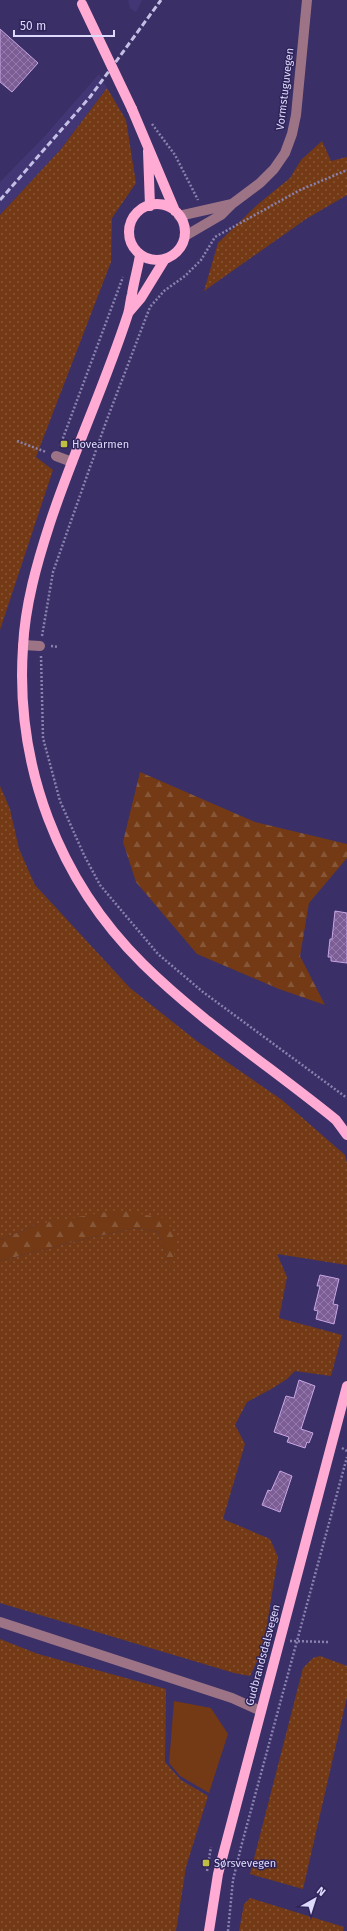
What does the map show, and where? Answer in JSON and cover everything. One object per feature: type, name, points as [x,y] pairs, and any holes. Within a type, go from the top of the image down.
[{"type":"main road","points":[[81,2],[132,109],[177,214],[184,225],[184,236],[180,248],[176,253],[165,259],[153,260],[140,255],[130,241],[129,227],[136,214],[150,206],[164,205],[177,214]]},
{"type":"main road","points":[[148,149],[150,206]]},
{"type":"main road","points":[[140,255],[129,312],[72,462],[37,566],[28,605],[23,645],[23,713],[27,744],[35,780],[56,840],[87,896],[121,941],[163,983],[209,1022],[336,1120],[347,1134]]},
{"type":"main road","points":[[129,312],[141,298],[165,259]]},
{"type":"main road","points":[[336,1120],[347,1124]]},
{"type":"main road","name":"Gudbrandsdalsvegen","points":[[209,1931],[218,1874],[347,1386]]},
{"type":"street","name":"Vormstuguvegen","points":[[184,236],[221,215],[232,204],[260,184],[274,169],[285,153],[292,134],[296,115],[307,0]]},
{"type":"street","name":"Vormstuguvegen","points":[[177,214],[232,204]]},
{"type":"street","points":[[56,456],[72,462]]},
{"type":"street","points":[[23,645],[40,646]]},
{"type":"street","points":[[0,1622],[232,1698],[260,1711]]},
{"type":"path","points":[[151,122],[181,165],[202,210]]},
{"type":"path","points":[[347,170],[300,190],[215,237],[201,260],[185,276],[164,291],[150,307],[106,422],[53,572],[40,646],[44,738],[60,801],[84,856],[100,885],[158,954],[203,992],[347,1098]]},
{"type":"path","points":[[17,441],[56,456],[103,333],[120,281],[125,276]]},
{"type":"path","points":[[228,1931],[233,1880],[239,1854],[347,1457]]},
{"type":"path","points":[[280,1639],[296,1642],[328,1642]]},
{"type":"path","points":[[207,1871],[206,1867],[211,1847]]},
{"type":"shaded area","points":[[128,0],[142,0],[136,12],[130,8]]},
{"type":"shaded area","points":[[99,74],[107,88],[61,149],[0,215],[0,182],[44,137]]},
{"type":"green space","points":[[107,88],[126,120],[136,183],[112,218],[111,262],[36,457],[53,470],[0,630],[0,215],[61,149]]},
{"type":"green space","points":[[322,141],[331,161],[347,157],[347,195],[306,219],[204,291],[218,243],[257,205],[290,178],[301,160]]},
{"type":"green space","points":[[140,772],[255,822],[347,844],[347,858],[309,903],[300,956],[325,1005],[279,989],[197,954],[136,882],[123,842]]},
{"type":"green space","points":[[0,786],[10,809],[19,849],[35,885],[130,988],[198,1042],[282,1100],[345,1155],[347,1163],[347,1265],[277,1254],[287,1277],[279,1318],[342,1335],[331,1376],[295,1371],[287,1379],[247,1402],[235,1425],[245,1444],[223,1519],[270,1539],[278,1557],[263,1649],[250,1676],[234,1673],[0,1603],[0,1261],[135,1228],[158,1232],[172,1271],[164,1218],[38,1224],[0,1240]]},
{"type":"green space","points":[[117,1210],[164,1218],[176,1235],[172,1272],[158,1232],[135,1228],[0,1261],[0,1240],[38,1224]]},
{"type":"green space","points":[[0,1639],[38,1654],[166,1689],[165,1762],[181,1780],[208,1796],[186,1867],[176,1931],[0,1931]]},
{"type":"green space","points":[[320,1656],[347,1666],[347,1697],[303,1889],[250,1874],[303,1668],[313,1658]]},
{"type":"green space","points":[[174,1701],[211,1708],[228,1734],[209,1793],[180,1776],[169,1763]]},
{"type":"green space","points":[[250,1898],[344,1927],[343,1931],[239,1931],[244,1904]]},
{"type":"building","points":[[0,29],[38,63],[12,92],[0,82]]},
{"type":"building","points":[[335,911],[347,913],[347,963],[331,961],[331,957],[328,957],[330,939],[332,939]]},
{"type":"building","points":[[320,1275],[339,1279],[333,1304],[338,1305],[334,1324],[316,1319],[318,1311],[314,1310],[320,1286],[317,1286]]},
{"type":"building","points":[[299,1380],[315,1386],[301,1429],[313,1433],[305,1448],[287,1442],[289,1437],[274,1432],[286,1396],[294,1398]]},
{"type":"building","points":[[280,1471],[292,1476],[280,1512],[262,1505],[268,1490],[271,1491]]},
{"type":"railway","points":[[0,200],[90,97],[161,0]]},
{"type":"place","name":"Hovearmen","points":[[64,444]]},
{"type":"place","name":"Sørsvevegen","points":[[206,1863]]}]
